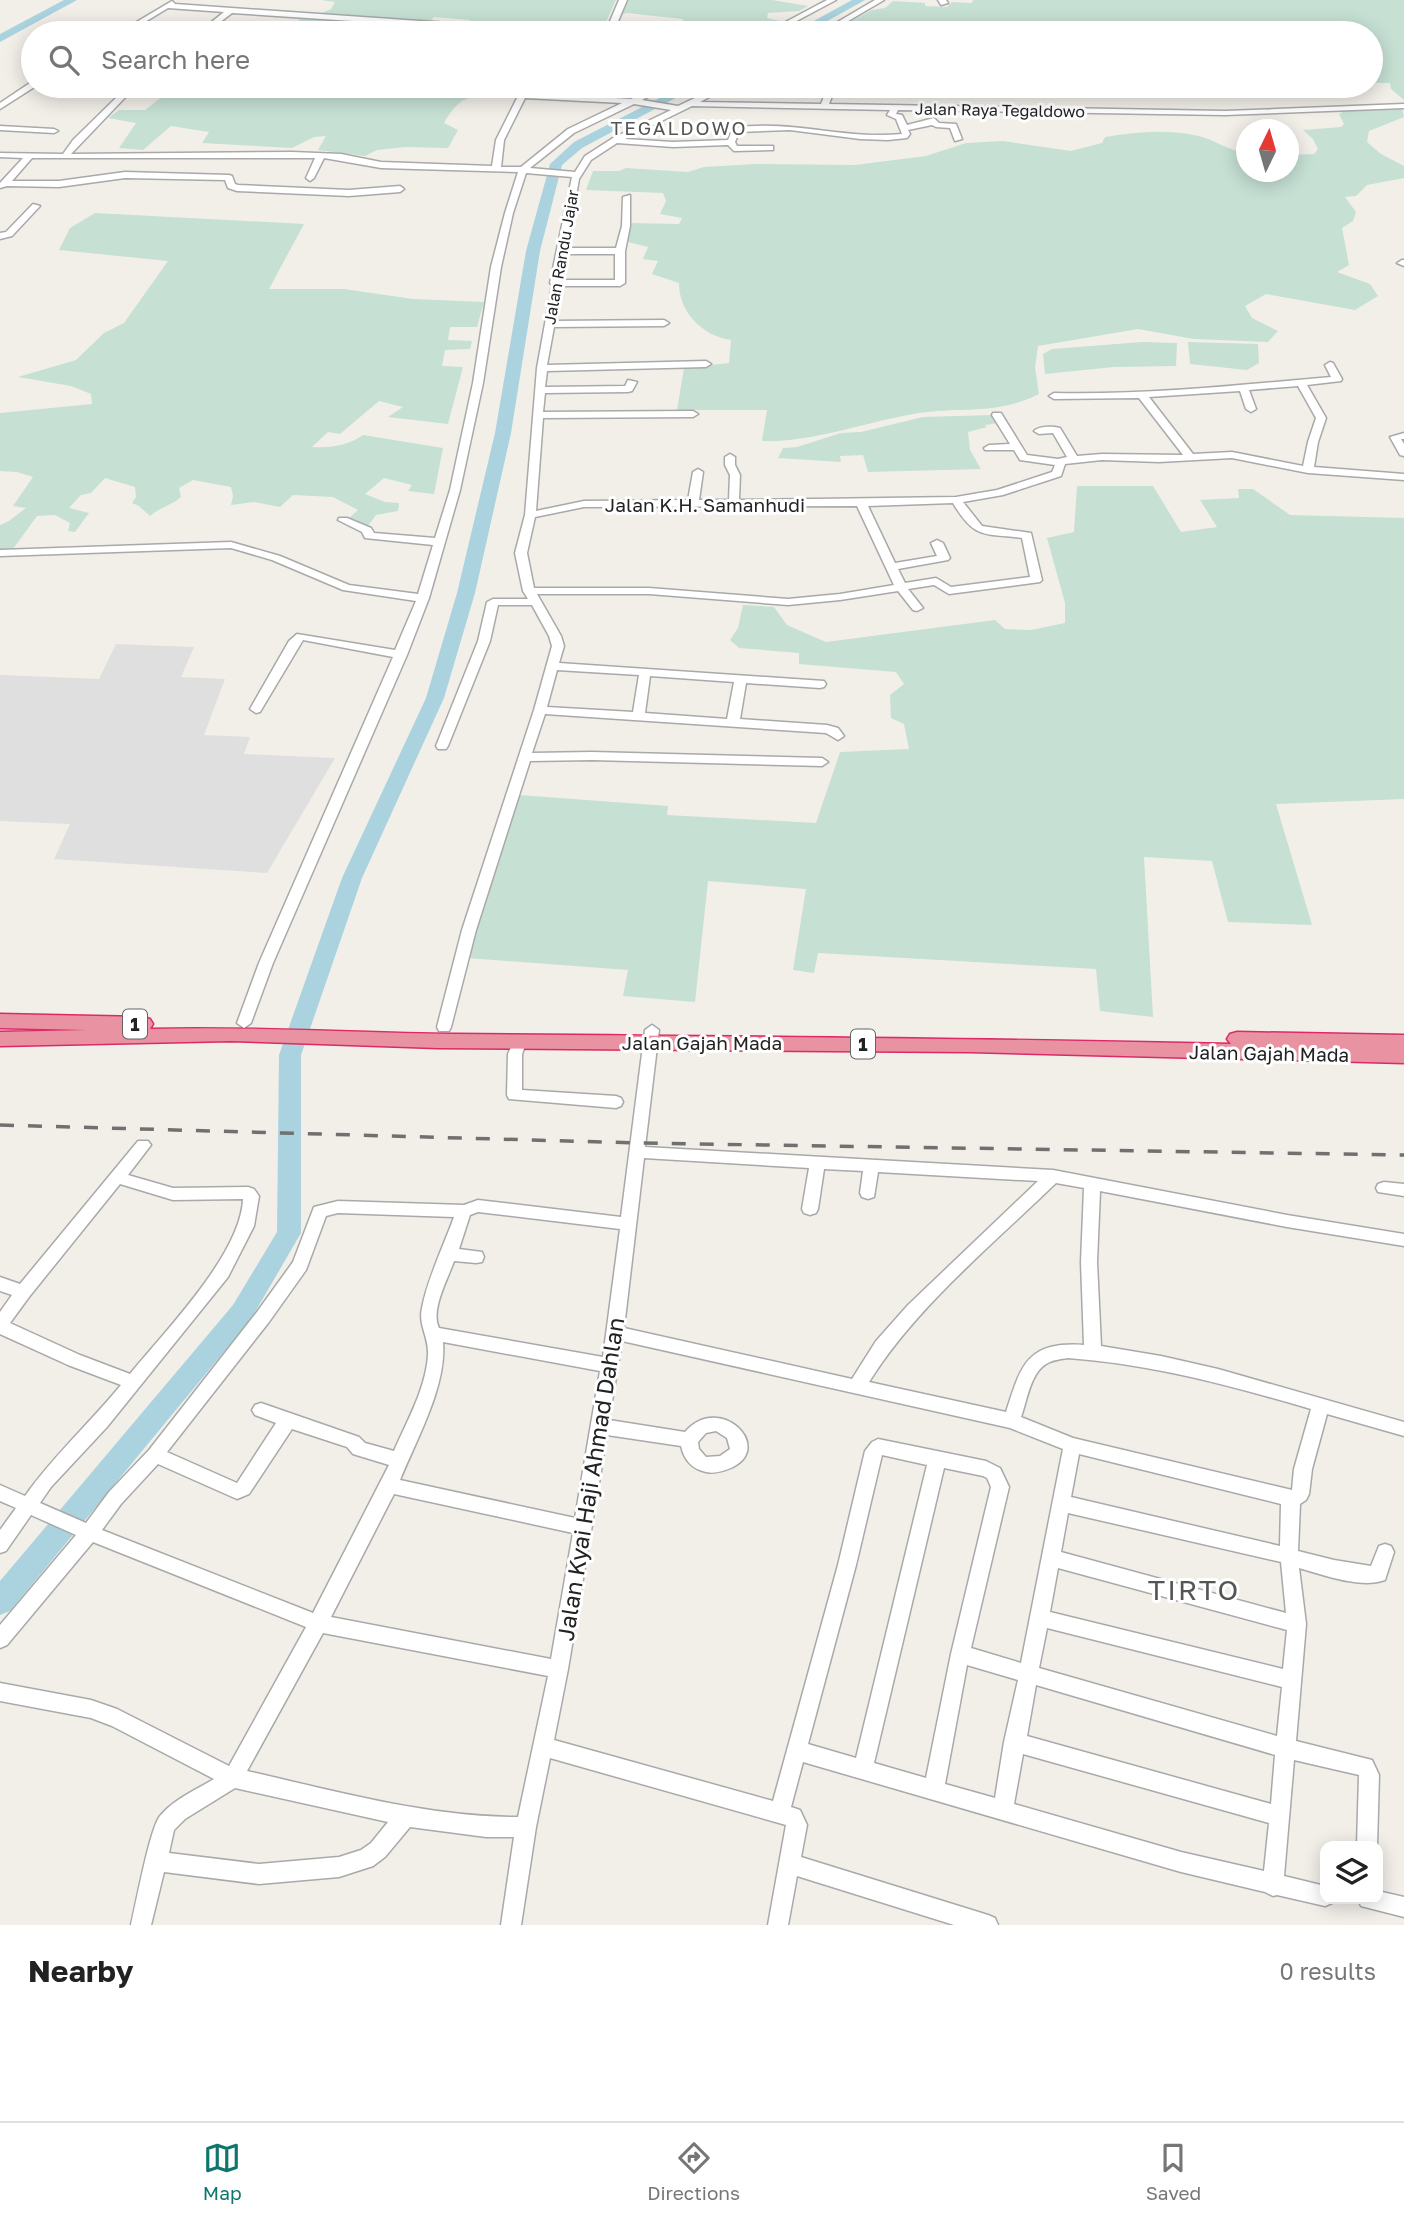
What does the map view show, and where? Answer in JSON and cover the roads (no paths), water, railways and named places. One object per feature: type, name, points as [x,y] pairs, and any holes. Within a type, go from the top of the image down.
[{"type":"highway","name":"Jalan Gajah Mada","points":[[0,1021],[244,1023],[268,1029]]},
{"type":"highway","name":"Jalan Gajah Mada","points":[[323,1031],[444,1027],[652,1036],[1404,1042]]},
{"type":"highway","name":"Jalan Gajah Mada","points":[[0,1039],[268,1029],[520,1041],[652,1036]]},
{"type":"highway","name":"Jalan Gajah Mada","points":[[782,1037],[1404,1056]]},
{"type":"street","points":[[246,12],[263,0]]},
{"type":"street","points":[[614,21],[623,0]]},
{"type":"street","points":[[792,21],[832,0]]},
{"type":"street","points":[[844,21],[880,0]]},
{"type":"street","points":[[143,21],[170,5],[381,21]]},
{"type":"street","points":[[216,21],[229,10]]},
{"type":"street","points":[[0,107],[21,93]]},
{"type":"street","points":[[65,158],[76,142],[120,98]]},
{"type":"street","points":[[496,169],[500,140],[520,98]]},
{"type":"street","points":[[578,98],[638,102],[680,109]]},
{"type":"street","points":[[244,1023],[266,963],[401,655],[423,598],[430,542],[455,490],[478,383],[496,267],[509,213],[527,170],[571,131],[644,98]]},
{"type":"street","name":"Jalan Randu Jajar","points":[[530,515],[574,174],[588,159],[616,140],[703,98]]},
{"type":"street","points":[[824,106],[827,98]]},
{"type":"street","points":[[1301,98],[1311,110]]},
{"type":"street","points":[[1227,101],[1229,113]]},
{"type":"street","name":"Jalan Raya Tegaldowo","points":[[691,104],[1229,113],[1404,106]]},
{"type":"street","points":[[786,127],[792,105]]},
{"type":"street","points":[[770,148],[734,149],[732,142],[737,130],[786,127],[876,138],[904,136],[899,117],[891,115],[895,108]]},
{"type":"street","points":[[904,128],[919,127],[918,123],[934,121],[936,125],[953,126],[958,139]]},
{"type":"street","points":[[0,128],[54,131]]},
{"type":"street","points":[[616,140],[671,147],[732,142]]},
{"type":"street","points":[[0,155],[65,158],[321,155],[392,165],[574,174]]},
{"type":"street","points":[[310,178],[321,155]]},
{"type":"street","points":[[104,177],[109,156]]},
{"type":"street","points":[[4,181],[29,157]]},
{"type":"street","points":[[382,191],[392,165]]},
{"type":"street","points":[[4,181],[59,184],[104,177],[229,178],[231,186],[237,188],[349,193],[400,188]]},
{"type":"street","points":[[561,284],[620,284],[620,251],[626,226],[627,197]]},
{"type":"street","points":[[0,236],[9,234],[36,206]]},
{"type":"street","points":[[565,250],[620,251]]},
{"type":"street","points":[[555,324],[664,323]]},
{"type":"street","points":[[549,368],[706,364]]},
{"type":"street","points":[[1054,396],[1181,393],[1338,379],[1330,365]]},
{"type":"street","points":[[547,390],[628,389],[632,382]]},
{"type":"street","points":[[1302,384],[1321,418],[1308,471]]},
{"type":"street","points":[[1244,388],[1251,408]]},
{"type":"street","points":[[1142,395],[1190,457]]},
{"type":"street","points":[[544,415],[693,414]]},
{"type":"street","points":[[997,415],[1024,458],[1060,462]]},
{"type":"street","points":[[1039,431],[1057,431],[1073,459]]},
{"type":"street","points":[[1404,436],[1395,437],[1404,453]]},
{"type":"street","points":[[989,447],[1017,447]]},
{"type":"street","points":[[730,457],[730,465],[735,475],[734,502]]},
{"type":"street","name":"Jalan K.H. Samanhudi","points":[[530,515],[573,505],[956,500],[989,495],[1049,479],[1057,474],[1060,462],[1073,459],[1247,457],[1308,471],[1404,477]]},
{"type":"street","points":[[693,504],[698,472]]},
{"type":"street","points":[[442,746],[484,641],[493,602],[532,596],[649,591],[781,602],[839,597],[936,581],[950,590],[1036,580],[1027,535],[978,529],[969,521],[956,500]]},
{"type":"street","points":[[861,503],[901,587],[916,608]]},
{"type":"street","points":[[444,1027],[469,930],[554,666],[558,641],[532,596],[521,552],[530,515]]},
{"type":"street","points":[[343,520],[367,530],[367,535],[430,542]]},
{"type":"street","points":[[892,568],[944,558],[937,543]]},
{"type":"street","points":[[0,553],[231,545],[276,558],[347,588],[423,598]]},
{"type":"street","points":[[256,709],[295,641],[301,636],[401,655]]},
{"type":"street","points":[[554,666],[820,684]]},
{"type":"street","points":[[639,716],[645,672]]},
{"type":"street","points":[[733,722],[741,679]]},
{"type":"street","points":[[540,710],[832,730],[838,736]]},
{"type":"street","points":[[525,757],[592,756],[822,762]]},
{"type":"street","name":"Jalan Kyai Haji Ahmad Dahlan","points":[[511,1925],[526,1827],[559,1669],[615,1333],[652,1036]]},
{"type":"street","points":[[520,1041],[515,1054],[514,1095],[616,1102]]},
{"type":"street","points":[[133,1382],[74,1360],[0,1325],[23,1292],[143,1145]]},
{"type":"street","points":[[636,1152],[1053,1176],[1287,1222],[1404,1240]]},
{"type":"street","points":[[810,1209],[818,1161]]},
{"type":"street","points":[[868,1193],[872,1165]]},
{"type":"street","points":[[857,1386],[882,1346],[914,1310],[1053,1176]]},
{"type":"street","points":[[0,1545],[28,1504],[133,1382],[222,1272],[245,1226],[251,1196],[240,1192],[173,1194],[115,1177]]},
{"type":"street","points":[[1092,1185],[1089,1262],[1093,1350]]},
{"type":"street","points":[[1384,1188],[1404,1190]]},
{"type":"street","points":[[0,1639],[87,1531],[155,1455],[235,1354],[300,1265],[320,1210],[338,1207],[464,1211],[478,1206],[628,1224]]},
{"type":"street","points":[[141,1925],[160,1839],[169,1819],[233,1778],[389,1485],[428,1391],[436,1355],[434,1334],[428,1323],[430,1306],[464,1211]]},
{"type":"street","points":[[448,1254],[476,1257]]},
{"type":"street","points":[[0,1284],[23,1292]]},
{"type":"street","points":[[615,1333],[1011,1422],[1072,1445],[1287,1498],[1290,1501]]},
{"type":"street","points":[[434,1334],[608,1365]]},
{"type":"street","points":[[1011,1422],[1033,1363],[1045,1354],[1093,1350],[1177,1367],[1404,1429]]},
{"type":"street","points":[[1290,1501],[1300,1494],[1303,1469],[1321,1406]]},
{"type":"street","points":[[261,1410],[345,1438],[359,1449],[398,1460]]},
{"type":"street","points":[[155,1455],[237,1491],[243,1489],[288,1420]]},
{"type":"street","points":[[599,1426],[690,1440]]},
{"type":"street","points":[[1003,1810],[1072,1445]]},
{"type":"street","points":[[780,1812],[877,1447],[986,1469],[994,1473],[1000,1487],[960,1654],[934,1790]]},
{"type":"street","points":[[863,1768],[937,1459]]},
{"type":"street","points":[[389,1485],[581,1527]]},
{"type":"street","points":[[0,1493],[49,1516],[317,1623],[559,1669]]},
{"type":"street","points":[[1273,1886],[1297,1623],[1289,1556],[1290,1501]]},
{"type":"street","points":[[1061,1503],[1289,1556],[1324,1567],[1374,1576],[1378,1574],[1385,1552]]},
{"type":"street","points":[[1051,1558],[1297,1623]]},
{"type":"street","points":[[1041,1618],[1290,1680]]},
{"type":"street","points":[[960,1654],[1285,1748],[1365,1768],[1369,1775],[1367,1841]]},
{"type":"street","points":[[0,1692],[104,1713],[233,1778],[406,1816],[486,1827],[526,1827]]},
{"type":"street","points":[[1014,1742],[1278,1816]]},
{"type":"street","points":[[543,1746],[793,1817],[797,1825],[778,1925]]},
{"type":"street","points":[[796,1749],[1181,1862],[1320,1895]]},
{"type":"street","points":[[156,1861],[259,1874],[339,1867],[366,1859],[378,1850],[406,1816]]},
{"type":"street","points":[[790,1864],[983,1924]]},
{"type":"street","points":[[1383,1902],[1404,1907]]},
{"type":"waterway","points":[[33,21],[72,0]]},
{"type":"waterway","points":[[821,21],[860,0]]},
{"type":"waterway","points":[[0,39],[21,28]]},
{"type":"waterway","points":[[0,1602],[242,1312],[289,1233],[290,1055],[352,878],[435,698],[466,593],[503,433],[533,251],[556,164],[578,145],[669,98]]},
{"type":"railway","points":[[0,1125],[638,1143],[1404,1155]]},
{"type":"district","name":"TEGALDOWO","points":[[679,127]]},
{"type":"district","name":"TIRTO","points":[[1194,1589]]}]
